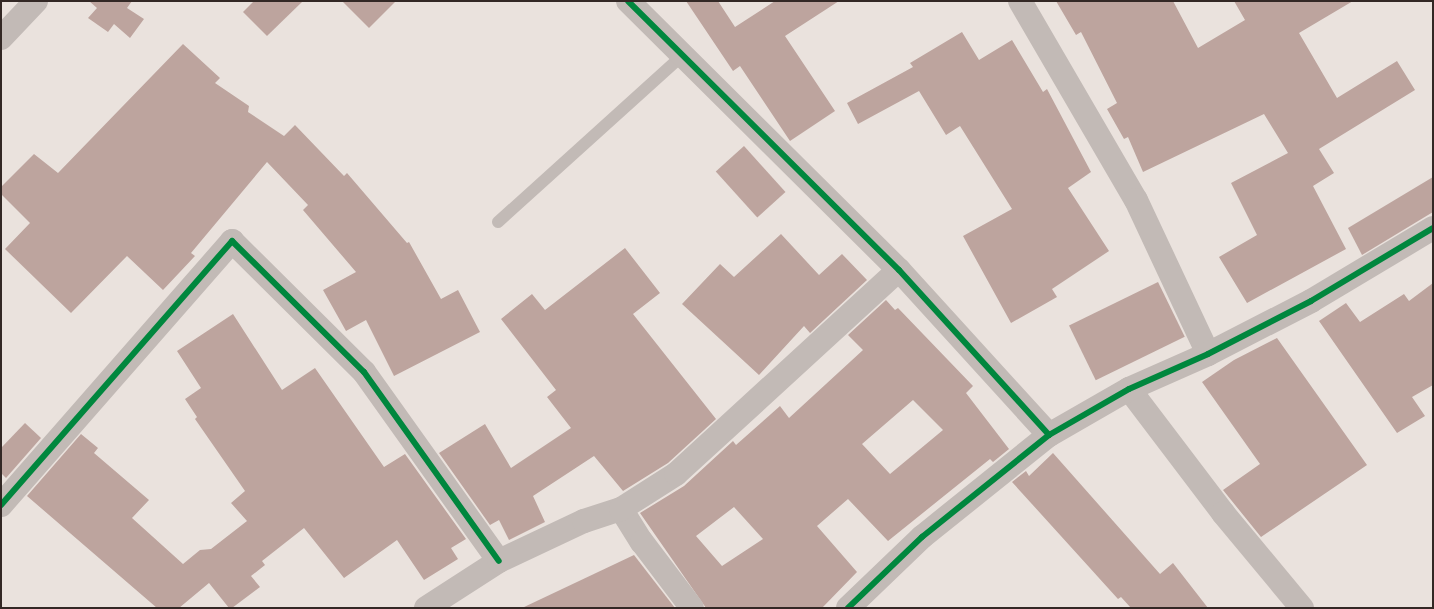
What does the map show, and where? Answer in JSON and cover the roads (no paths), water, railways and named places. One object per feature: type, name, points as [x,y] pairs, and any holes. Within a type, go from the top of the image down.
[{"type":"street","points":[[1,38],[36,1]]},
{"type":"street","points":[[628,1],[899,270],[1049,435]]},
{"type":"street","points":[[1020,1],[1136,200],[1208,354]]},
{"type":"street","points":[[848,608],[922,537],[1049,435],[1129,389],[1208,354],[1311,301],[1433,228]]},
{"type":"street","points":[[1,505],[232,241],[364,372],[499,561]]},
{"type":"street","points":[[426,608],[499,561],[584,521],[621,510],[676,474],[899,270]]},
{"type":"street","points":[[1129,389],[1223,514],[1302,608]]},
{"type":"street","points":[[621,510],[642,542],[692,608]]},
{"type":"lane","points":[[498,222],[682,56]]}]
